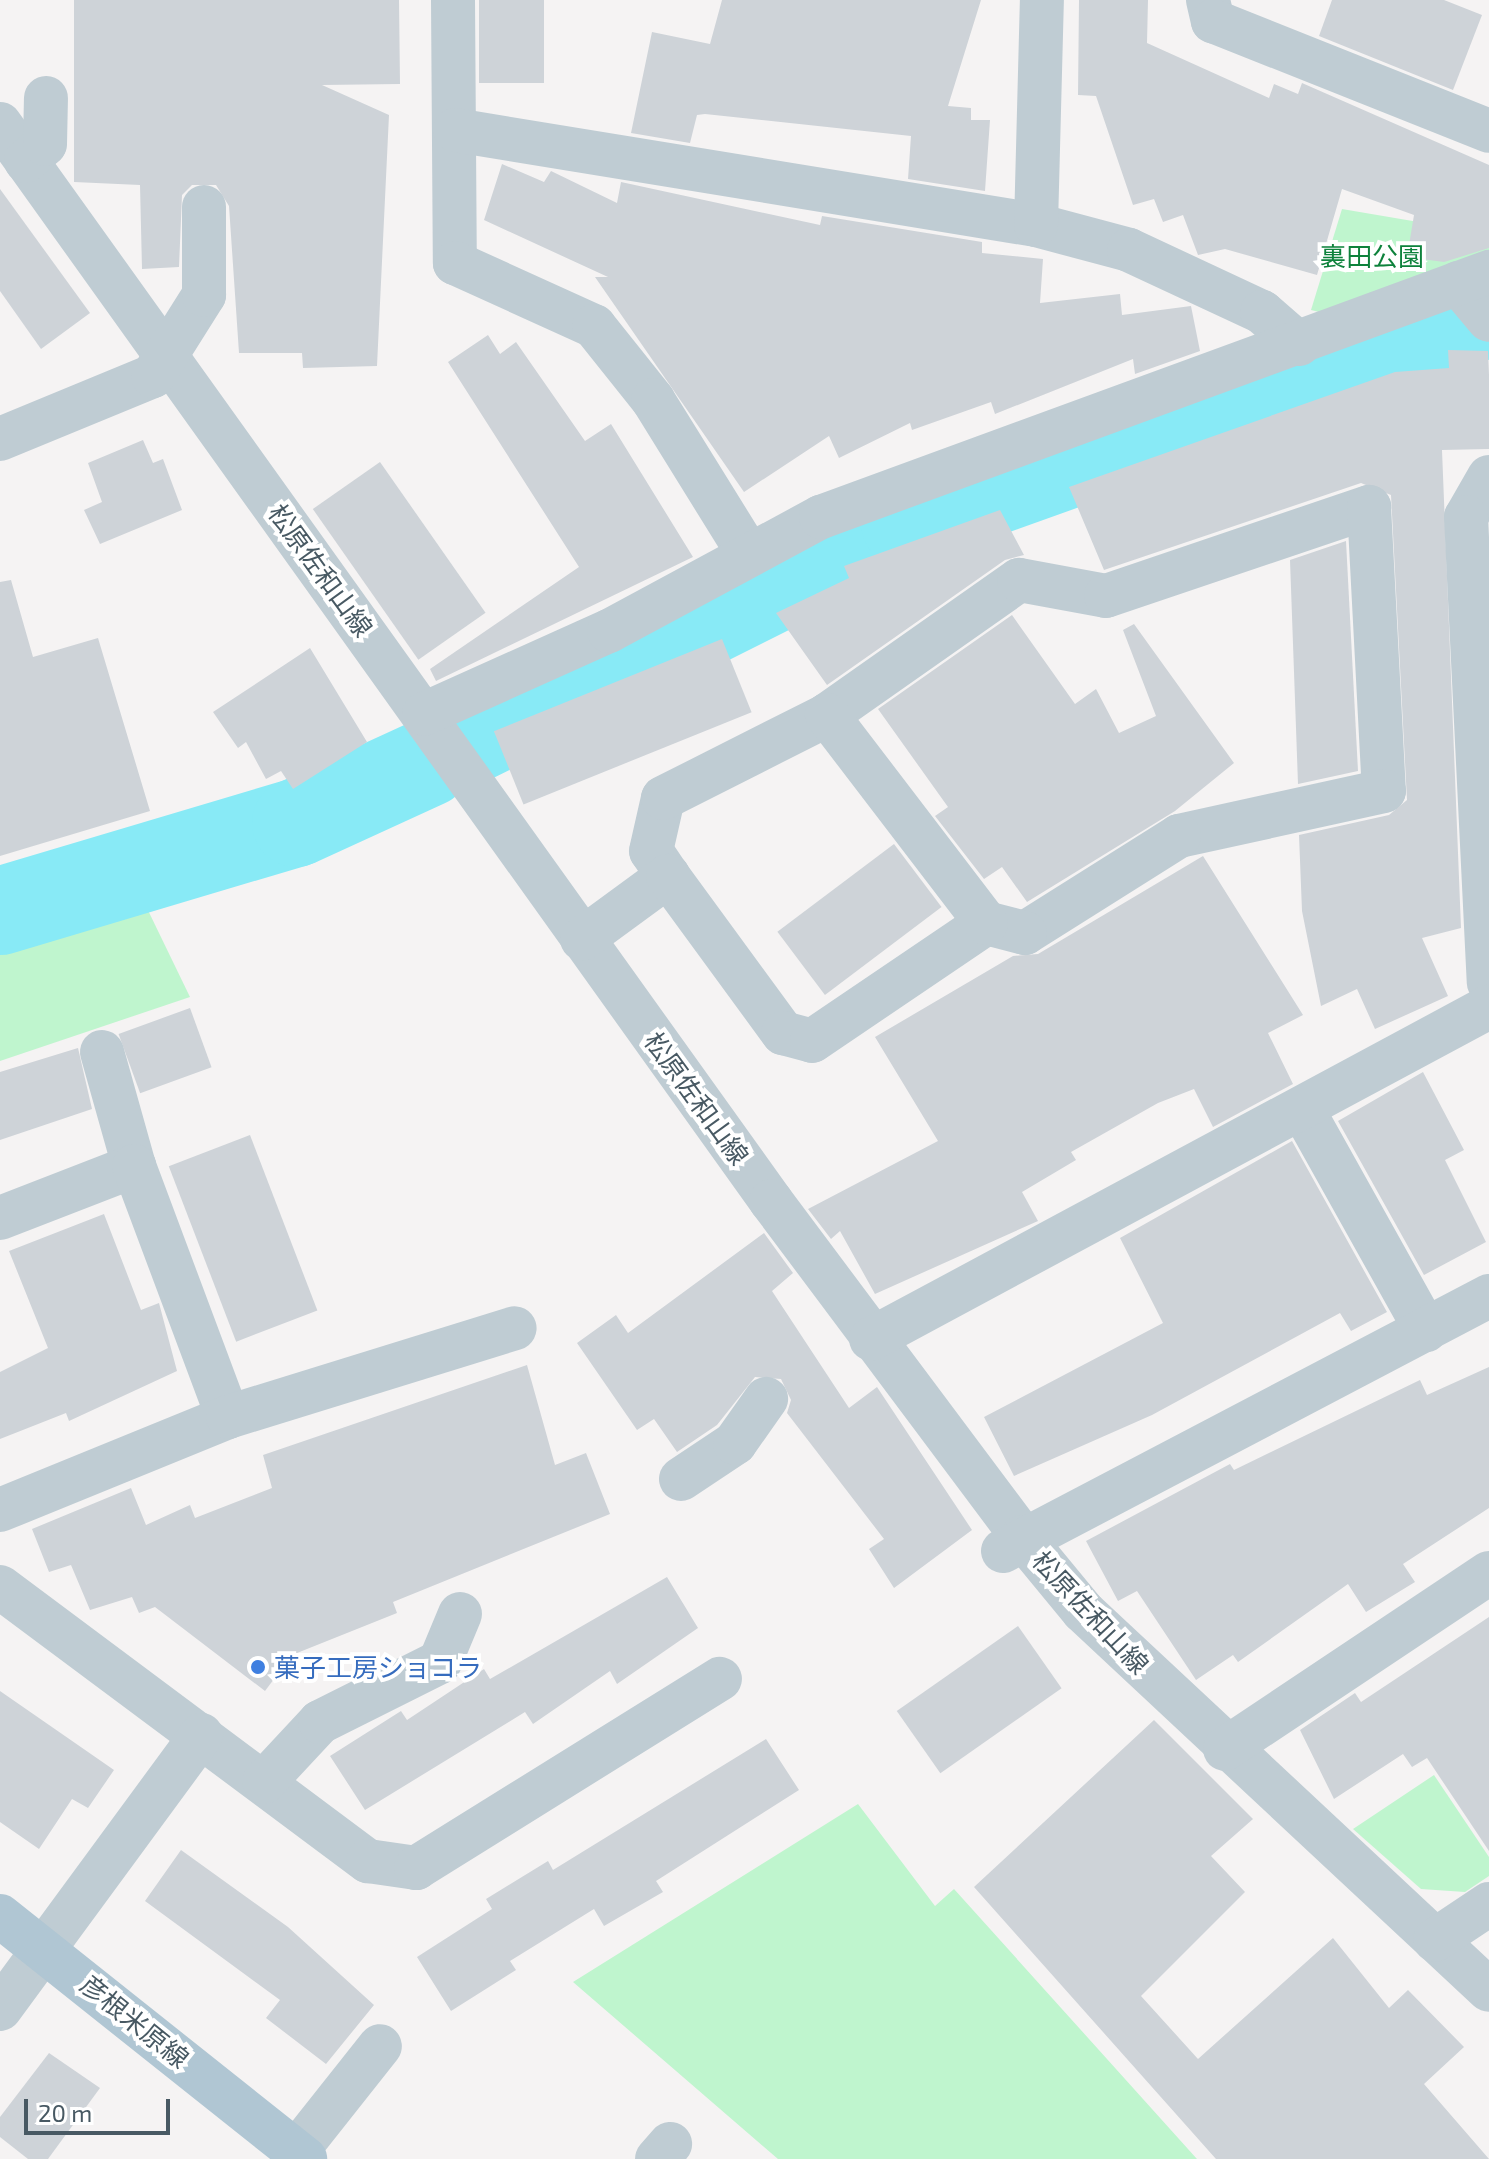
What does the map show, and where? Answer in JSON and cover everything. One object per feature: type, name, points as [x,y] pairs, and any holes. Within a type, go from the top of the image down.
[{"type":"main road","name":"彦根米原線","points":[[0,1916],[47,1949],[301,2155]]},
{"type":"street","points":[[453,0],[455,263],[594,326],[653,400],[749,555]]},
{"type":"street","points":[[1036,225],[1042,0]]},
{"type":"street","points":[[1208,0],[1213,21],[1489,131]]},
{"type":"street","points":[[26,161],[45,144],[46,98]]},
{"type":"street","name":"松原佐和山線","points":[[0,124],[871,1339],[1012,1544],[1124,1668],[1225,1749],[1489,1990]]},
{"type":"street","points":[[455,130],[1036,225],[1129,250],[1262,312],[1299,344]]},
{"type":"street","points":[[0,439],[153,376],[204,295],[204,207]]},
{"type":"street","points":[[424,714],[609,631],[821,517],[1299,344],[1477,293]]},
{"type":"street","points":[[1489,477],[1466,517],[1489,982]]},
{"type":"street","points":[[827,715],[986,923],[1025,933],[1179,836],[1384,791],[1369,507],[1106,596],[1019,580],[827,715],[663,798],[651,851],[783,1033],[812,1041],[986,923]]},
{"type":"street","points":[[582,939],[668,876]]},
{"type":"street","points":[[871,1339],[1304,1112],[1489,1007]]},
{"type":"street","points":[[102,1052],[134,1166],[228,1417]]},
{"type":"street","points":[[1304,1112],[1426,1330]]},
{"type":"street","points":[[0,1218],[134,1166]]},
{"type":"street","points":[[1012,1544],[1489,1296]]},
{"type":"street","points":[[0,1510],[228,1417],[515,1328]]},
{"type":"street","points":[[681,1479],[741,1455],[766,1399]]},
{"type":"street","points":[[1225,1749],[1489,1573]]},
{"type":"street","points":[[0,1587],[368,1861],[416,1868],[720,1679]]},
{"type":"street","points":[[264,1782],[320,1722],[440,1662],[460,1614]]},
{"type":"street","points":[[0,2009],[47,1949],[201,1735]]},
{"type":"street","points":[[1435,1940],[1489,1904]]},
{"type":"street","points":[[301,2155],[380,2046]]},
{"type":"green space","name":"裏田公園","points":[[1342,209],[1489,234],[1489,257],[1331,315],[1311,310]]},
{"type":"green space","points":[[143,900],[190,997],[0,1061],[0,944]]},
{"type":"green space","points":[[1434,1775],[1489,1857],[1489,1876],[1465,1892],[1421,1889],[1353,1829]]},
{"type":"green space","points":[[858,1804],[935,1906],[954,1889],[1197,2159],[778,2159],[573,1982]]},
{"type":"building","points":[[74,0],[399,0],[400,84],[322,85],[389,115],[377,366],[303,368],[302,353],[239,353],[229,206],[216,185],[192,185],[182,195],[179,267],[142,269],[140,185],[74,182]]},
{"type":"building","points":[[479,0],[544,0],[544,83],[479,83]]},
{"type":"building","points":[[722,0],[981,0],[948,106],[971,108],[971,120],[990,120],[985,191],[908,179],[911,136],[705,114],[697,115],[690,143],[631,133],[652,32],[710,44]]},
{"type":"building","points":[[1079,0],[1148,0],[1147,43],[1269,98],[1274,84],[1298,94],[1302,83],[1489,165],[1489,248],[1444,262],[1407,257],[1414,215],[1342,189],[1317,275],[1225,249],[1198,255],[1183,215],[1163,222],[1154,199],[1133,205],[1096,96],[1078,95]]},
{"type":"building","points":[[1332,0],[1444,0],[1482,15],[1453,90],[1319,36]]},
{"type":"building","points":[[502,164],[544,182],[551,171],[617,203],[621,182],[820,225],[822,216],[982,242],[982,253],[1043,259],[1040,303],[1120,294],[1122,315],[1191,306],[1200,351],[1135,374],[1133,359],[995,414],[991,402],[912,430],[910,423],[839,458],[829,436],[744,492],[595,277],[608,277],[484,220]]},
{"type":"building","points":[[0,189],[90,313],[41,349],[0,291]]},
{"type":"building","points":[[488,335],[500,354],[516,342],[585,441],[611,424],[693,557],[436,681],[430,669],[579,567],[448,362]]},
{"type":"building","points":[[1448,350],[1488,351],[1489,375],[1489,449],[1442,450],[1461,928],[1422,938],[1448,996],[1375,1029],[1357,989],[1321,1006],[1302,911],[1299,835],[1389,815],[1407,800],[1391,495],[1361,483],[1104,570],[1069,487],[1395,372],[1449,368]]},
{"type":"building","points":[[143,440],[153,463],[163,459],[182,510],[100,544],[84,510],[102,502],[88,463]]},
{"type":"building","points":[[380,462],[486,613],[418,660],[313,509]]},
{"type":"building","points":[[1000,510],[1024,555],[1005,560],[827,685],[776,613],[849,578],[844,566]]},
{"type":"building","points":[[1346,541],[1358,771],[1298,784],[1290,560]]},
{"type":"building","points":[[11,580],[33,657],[98,638],[150,811],[0,856],[0,582]]},
{"type":"building","points":[[1012,615],[1075,704],[1096,689],[1119,733],[1156,716],[1123,630],[1134,624],[1234,763],[1175,811],[1027,902],[1002,867],[984,879],[935,816],[948,807],[878,709]]},
{"type":"building","points":[[722,639],[752,712],[524,804],[494,731]]},
{"type":"building","points":[[310,648],[367,742],[293,789],[281,771],[266,779],[246,742],[238,748],[213,712]]},
{"type":"building","points":[[894,844],[942,907],[825,995],[777,932]]},
{"type":"building","points":[[1203,856],[1303,1015],[1268,1033],[1293,1084],[1213,1127],[1194,1089],[1158,1103],[1071,1152],[1076,1160],[1022,1192],[1038,1221],[875,1294],[840,1231],[831,1239],[808,1209],[938,1141],[875,1037],[1013,956],[1038,954]]},
{"type":"building","points":[[190,1008],[212,1067],[140,1093],[119,1034]]},
{"type":"building","points":[[78,1048],[92,1109],[0,1140],[0,1072]]},
{"type":"building","points":[[1423,1072],[1464,1150],[1445,1160],[1486,1242],[1424,1275],[1338,1121]]},
{"type":"building","points":[[250,1135],[317,1311],[236,1342],[169,1166]]},
{"type":"building","points":[[1292,1141],[1387,1312],[1351,1331],[1340,1313],[1152,1415],[1014,1476],[984,1417],[1163,1323],[1120,1238]]},
{"type":"building","points":[[104,1214],[141,1310],[159,1303],[177,1371],[69,1421],[66,1413],[0,1439],[0,1372],[48,1348],[9,1251]]},
{"type":"building","points":[[764,1233],[793,1273],[772,1291],[849,1408],[877,1387],[972,1530],[894,1588],[869,1549],[884,1539],[787,1413],[791,1400],[781,1379],[755,1377],[717,1425],[677,1452],[654,1419],[637,1430],[577,1343],[616,1315],[628,1333]]},
{"type":"building","points":[[527,1365],[555,1465],[586,1453],[610,1514],[393,1602],[397,1613],[292,1655],[265,1691],[155,1607],[139,1613],[132,1597],[90,1610],[71,1565],[49,1572],[32,1529],[131,1488],[146,1525],[190,1505],[195,1518],[272,1488],[263,1455]]},
{"type":"building","points":[[1489,1367],[1489,1508],[1403,1564],[1415,1582],[1366,1612],[1348,1584],[1238,1662],[1233,1655],[1196,1680],[1137,1591],[1118,1601],[1086,1541],[1230,1464],[1234,1470],[1420,1380],[1427,1395]]},
{"type":"building","points":[[667,1577],[698,1628],[617,1684],[610,1671],[533,1724],[525,1712],[365,1810],[330,1756],[401,1711],[407,1720],[484,1669],[490,1679]]},
{"type":"building","points":[[1489,1617],[1489,1851],[1427,1758],[1412,1767],[1403,1754],[1334,1799],[1300,1730],[1355,1693],[1361,1702]]},
{"type":"building","points":[[1018,1626],[1062,1688],[940,1773],[897,1711]]},
{"type":"building","points":[[0,1691],[114,1770],[88,1808],[72,1799],[39,1849],[0,1822]]},
{"type":"building","points":[[1154,1720],[1253,1819],[1211,1856],[1245,1892],[1141,1996],[1198,2059],[1333,1938],[1389,2008],[1408,1990],[1464,2047],[1424,2084],[1489,2159],[1216,2159],[974,1887]]},
{"type":"building","points":[[766,1739],[799,1790],[656,1881],[663,1892],[604,1926],[594,1909],[510,1961],[516,1970],[451,2011],[417,1957],[492,1909],[486,1899],[548,1861],[553,1870]]},
{"type":"building","points":[[181,1850],[288,1927],[374,2005],[326,2064],[266,2018],[280,2000],[145,1901]]},
{"type":"building","points":[[49,2053],[100,2088],[48,2159],[28,2159],[0,2137],[0,2117]]},
{"type":"waterway","points":[[467,742],[905,523],[1489,313]]},
{"type":"waterway","points":[[0,911],[296,823],[427,763]]},
{"type":"place","name":"菓子工房ショコラ","points":[[258,1667]]}]
